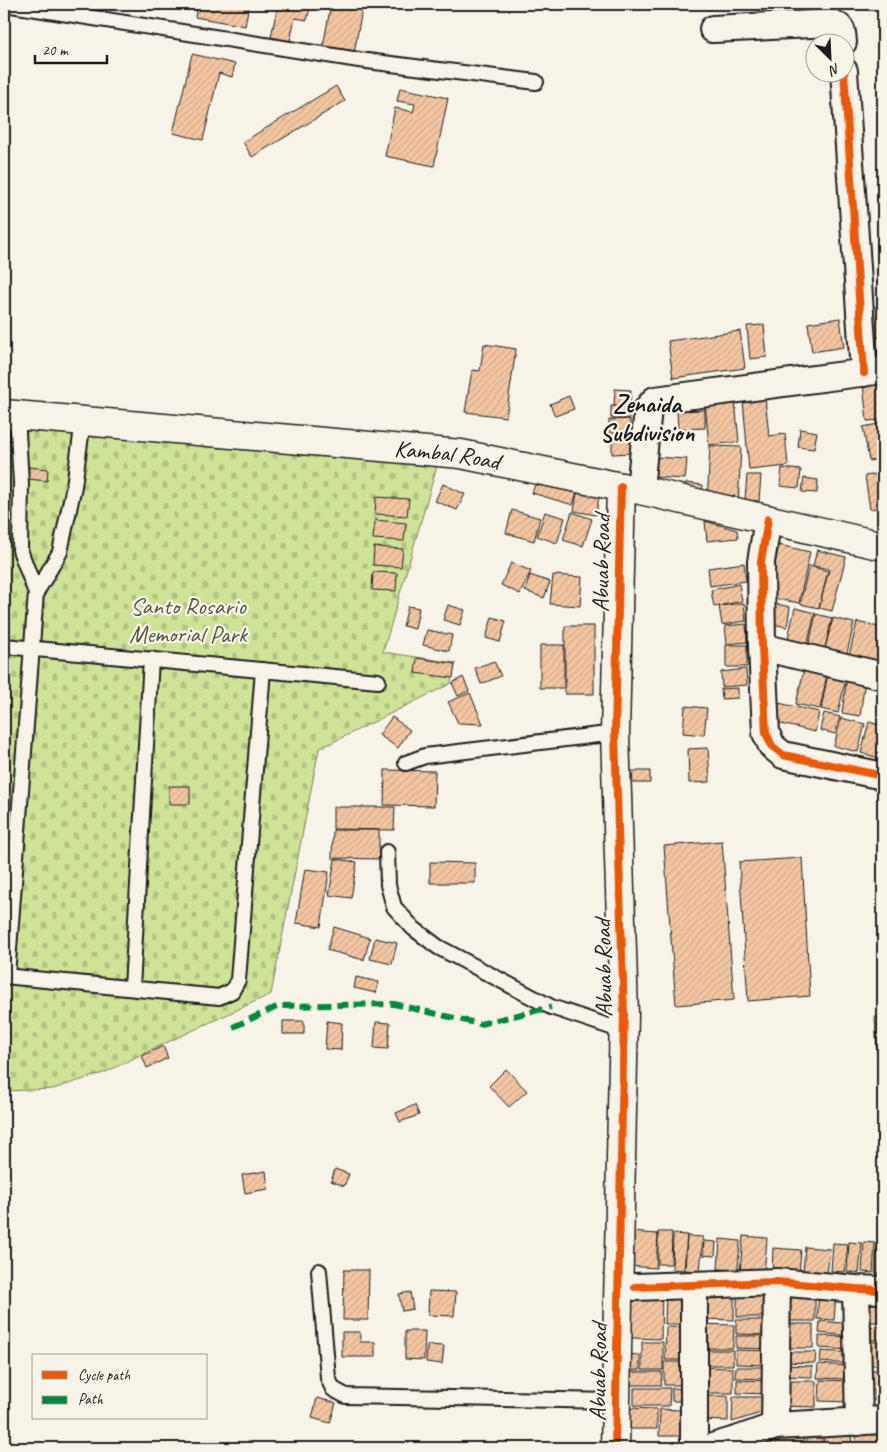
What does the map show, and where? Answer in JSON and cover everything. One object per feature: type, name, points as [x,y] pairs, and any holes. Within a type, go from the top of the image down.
[{"type":"street","points":[[713,30],[832,23],[838,26],[842,32]]},
{"type":"street","points":[[631,489],[648,408],[655,400],[873,371],[845,82]]},
{"type":"street","name":"Kambal Road","points":[[10,415],[462,454],[631,489],[883,546]]},
{"type":"street","name":"Abuab Road","points":[[615,1448],[623,1031],[616,733],[631,489]]},
{"type":"street","points":[[768,519],[762,562],[762,648],[766,733],[772,746],[783,755],[883,776]]},
{"type":"street","points":[[762,648],[883,676]]},
{"type":"street","points":[[775,1426],[777,1282]]},
{"type":"street","points":[[635,1287],[777,1282],[883,1290]]},
{"type":"street","points":[[694,1285],[694,1448]]},
{"type":"street","points":[[709,1448],[739,1440],[775,1426],[871,1421],[856,1289]]},
{"type":"lane","points":[[5,4],[359,60],[536,82]]},
{"type":"lane","points":[[10,415],[21,483],[20,550],[36,593],[6,976],[219,996],[232,991],[238,980],[264,670]]},
{"type":"lane","points":[[36,593],[60,552],[74,486],[83,421]]},
{"type":"lane","points":[[4,646],[378,681]]},
{"type":"lane","points":[[132,988],[151,660]]},
{"type":"lane","points":[[406,763],[425,756],[616,733]]},
{"type":"lane","points":[[387,852],[388,885],[394,907],[413,928],[438,947],[551,1007],[623,1031]]},
{"type":"lane","points":[[319,1271],[328,1378],[333,1389],[346,1396],[616,1401]]},
{"type":"green space","name":"Santo Rosario Memorial Park","points":[[4,422],[441,452],[383,652],[456,663],[450,684],[319,749],[271,994],[106,1072],[53,1089],[4,1091]]},
{"type":"building","points":[[198,4],[249,4],[245,26],[195,17]]},
{"type":"building","points":[[278,4],[311,4],[307,20],[295,18],[290,41],[271,37]]},
{"type":"building","points":[[331,4],[363,4],[354,53],[323,47]]},
{"type":"building","points":[[192,54],[235,64],[232,77],[219,73],[203,140],[173,133]]},
{"type":"building","points":[[883,63],[883,74],[879,65]]},
{"type":"building","points":[[336,86],[345,101],[252,157],[243,142]]},
{"type":"building","points":[[400,88],[448,98],[434,166],[385,156],[395,108],[413,112],[415,104],[397,101]]},
{"type":"building","points":[[864,307],[883,307],[883,337],[864,337]]},
{"type":"building","points":[[840,318],[844,347],[812,352],[808,323]]},
{"type":"building","points":[[764,325],[767,357],[750,359],[747,326]]},
{"type":"building","points":[[740,331],[745,368],[673,378],[668,341]]},
{"type":"building","points":[[484,344],[516,349],[506,417],[465,412],[472,370],[480,371]]},
{"type":"building","points":[[883,382],[883,420],[867,421],[863,384]]},
{"type":"building","points":[[615,389],[631,390],[630,407],[614,406]]},
{"type":"building","points":[[569,396],[574,409],[555,416],[550,404]]},
{"type":"building","points":[[765,398],[769,436],[785,434],[788,466],[749,470],[743,400]]},
{"type":"building","points":[[735,401],[739,442],[709,445],[705,404]]},
{"type":"building","points":[[611,406],[630,407],[629,419],[611,418]]},
{"type":"building","points":[[705,410],[705,428],[678,429],[677,411]]},
{"type":"building","points":[[630,419],[630,433],[609,433],[609,420]]},
{"type":"building","points":[[883,423],[883,458],[869,461],[863,427]]},
{"type":"building","points":[[800,429],[817,432],[814,449],[798,447]]},
{"type":"building","points":[[631,437],[632,453],[612,454],[612,438]]},
{"type":"building","points":[[710,446],[741,447],[738,506],[707,505]]},
{"type":"building","points":[[655,457],[687,459],[685,479],[653,477]]},
{"type":"building","points":[[29,467],[48,469],[47,481],[28,479]]},
{"type":"building","points":[[782,468],[801,470],[799,488],[780,486]]},
{"type":"building","points":[[882,473],[883,507],[870,509],[865,476]]},
{"type":"building","points":[[747,475],[761,475],[759,501],[745,500]]},
{"type":"building","points":[[804,478],[818,480],[817,493],[802,492]]},
{"type":"building","points":[[537,479],[577,492],[573,505],[532,493]]},
{"type":"building","points":[[686,483],[703,485],[701,500],[684,498]]},
{"type":"building","points":[[443,484],[465,494],[457,510],[435,501]]},
{"type":"building","points":[[577,493],[599,496],[596,515],[574,511]]},
{"type":"building","points":[[376,497],[409,499],[407,516],[375,514]]},
{"type":"building","points":[[512,510],[540,518],[534,541],[506,533]]},
{"type":"building","points":[[545,512],[565,518],[557,543],[537,536]]},
{"type":"building","points":[[572,512],[592,519],[583,546],[563,540]]},
{"type":"building","points":[[375,520],[406,523],[404,541],[373,539]]},
{"type":"building","points":[[705,521],[737,530],[738,538],[707,541]]},
{"type":"building","points":[[779,545],[810,552],[799,603],[768,597]]},
{"type":"building","points":[[374,547],[403,549],[401,567],[373,565]]},
{"type":"building","points":[[817,550],[846,557],[832,611],[819,608],[829,569],[813,566]]},
{"type":"building","points":[[511,563],[531,571],[520,594],[501,585]]},
{"type":"building","points":[[744,563],[746,581],[710,586],[708,568]]},
{"type":"building","points":[[809,566],[828,571],[819,608],[800,604]]},
{"type":"building","points":[[373,572],[397,573],[396,591],[372,590]]},
{"type":"building","points":[[530,575],[550,582],[544,598],[525,591]]},
{"type":"building","points":[[553,575],[582,577],[580,606],[550,604]]},
{"type":"building","points":[[739,584],[742,601],[714,607],[711,590]]},
{"type":"building","points":[[768,602],[790,607],[787,627],[764,622]]},
{"type":"building","points":[[744,603],[746,621],[722,625],[719,606]]},
{"type":"building","points":[[448,605],[465,610],[460,625],[443,620]]},
{"type":"building","points":[[408,606],[419,608],[415,629],[403,626]]},
{"type":"building","points":[[795,608],[815,613],[807,646],[787,642]]},
{"type":"building","points":[[816,614],[832,618],[825,648],[809,644]]},
{"type":"building","points":[[492,617],[506,621],[500,642],[486,638]]},
{"type":"building","points":[[833,618],[854,623],[847,653],[825,648]]},
{"type":"building","points":[[857,622],[883,628],[883,640],[878,663],[849,656]]},
{"type":"building","points":[[746,624],[747,642],[727,644],[725,626]]},
{"type":"building","points":[[565,626],[594,626],[594,694],[565,694]]},
{"type":"building","points":[[427,630],[452,635],[449,651],[423,645]]},
{"type":"building","points":[[540,645],[564,645],[564,688],[540,688]]},
{"type":"building","points":[[726,645],[747,645],[747,667],[726,667]]},
{"type":"building","points":[[417,658],[455,664],[453,678],[415,673]]},
{"type":"building","points":[[494,661],[501,676],[481,684],[475,668]]},
{"type":"building","points":[[746,669],[747,685],[722,687],[721,672]]},
{"type":"building","points":[[804,669],[827,674],[820,709],[796,704]]},
{"type":"building","points":[[828,674],[846,678],[838,713],[821,709]]},
{"type":"building","points":[[463,677],[469,691],[458,696],[452,683]]},
{"type":"building","points":[[847,677],[865,680],[860,716],[842,713]]},
{"type":"building","points":[[738,688],[738,698],[722,699],[721,689]]},
{"type":"building","points":[[470,693],[483,724],[458,723],[448,702]]},
{"type":"building","points":[[774,702],[819,712],[815,732],[769,721]]},
{"type":"building","points":[[685,706],[707,708],[704,735],[683,733]]},
{"type":"building","points":[[824,713],[840,717],[835,734],[820,730]]},
{"type":"building","points":[[392,717],[410,730],[398,748],[379,735]]},
{"type":"building","points":[[841,718],[865,724],[858,752],[834,746]]},
{"type":"building","points":[[869,722],[883,726],[883,759],[861,753]]},
{"type":"building","points":[[708,748],[710,782],[689,783],[688,749]]},
{"type":"building","points":[[385,770],[435,771],[434,806],[384,805]]},
{"type":"building","points":[[632,771],[650,771],[650,783],[633,783]]},
{"type":"building","points":[[169,786],[190,786],[190,804],[169,804]]},
{"type":"building","points":[[333,807],[395,807],[394,830],[333,829]]},
{"type":"building","points":[[333,830],[379,830],[379,859],[332,858]]},
{"type":"building","points":[[722,841],[734,1000],[676,1005],[664,846]]},
{"type":"building","points":[[802,858],[810,996],[748,1001],[739,862]]},
{"type":"building","points":[[335,859],[357,862],[351,898],[329,895]]},
{"type":"building","points":[[430,862],[475,863],[475,883],[430,883]]},
{"type":"building","points":[[305,869],[329,872],[321,927],[296,923]]},
{"type":"building","points":[[334,927],[370,938],[364,960],[327,950]]},
{"type":"building","points":[[375,938],[397,943],[392,964],[370,959]]},
{"type":"building","points":[[356,977],[379,982],[376,993],[354,988]]},
{"type":"building","points":[[875,1017],[883,1017],[883,1154]]},
{"type":"building","points":[[283,1021],[304,1021],[304,1034],[283,1034]]},
{"type":"building","points":[[327,1021],[342,1023],[341,1050],[325,1049]]},
{"type":"building","points":[[376,1022],[390,1023],[388,1049],[374,1048]]},
{"type":"building","points":[[163,1046],[168,1058],[147,1068],[142,1056]]},
{"type":"building","points":[[506,1069],[527,1091],[509,1107],[489,1086]]},
{"type":"building","points":[[415,1105],[419,1115],[400,1122],[396,1113]]},
{"type":"building","points":[[335,1169],[349,1174],[344,1186],[331,1181]]},
{"type":"building","points":[[266,1171],[268,1189],[245,1193],[242,1175]]},
{"type":"building","points":[[629,1232],[658,1234],[656,1268],[627,1266]]},
{"type":"building","points":[[658,1232],[672,1232],[671,1264],[658,1264]]},
{"type":"building","points":[[673,1234],[687,1235],[684,1270],[672,1269]]},
{"type":"building","points":[[687,1236],[703,1237],[700,1272],[685,1270]]},
{"type":"building","points":[[743,1236],[767,1238],[764,1275],[740,1273]]},
{"type":"building","points":[[720,1239],[740,1241],[738,1270],[718,1269]]},
{"type":"building","points":[[704,1241],[716,1242],[715,1256],[703,1255]]},
{"type":"building","points":[[849,1242],[862,1243],[859,1273],[847,1272]]},
{"type":"building","points":[[864,1242],[875,1243],[873,1273],[862,1272]]},
{"type":"building","points":[[833,1243],[848,1244],[845,1272],[831,1271]]},
{"type":"building","points":[[877,1243],[883,1243],[883,1274],[875,1273]]},
{"type":"building","points":[[805,1247],[830,1249],[827,1274],[803,1272]]},
{"type":"building","points":[[773,1248],[801,1250],[799,1275],[772,1272]]},
{"type":"building","points":[[344,1270],[369,1270],[368,1320],[343,1320]]},
{"type":"building","points":[[703,1288],[734,1288],[734,1320],[702,1319]]},
{"type":"building","points":[[737,1289],[773,1289],[772,1317],[737,1317]]},
{"type":"building","points":[[785,1290],[815,1290],[815,1321],[785,1321]]},
{"type":"building","points":[[429,1291],[456,1292],[454,1316],[428,1315]]},
{"type":"building","points":[[630,1291],[662,1292],[661,1339],[630,1338]]},
{"type":"building","points":[[410,1292],[413,1309],[402,1311],[399,1294]]},
{"type":"building","points":[[666,1292],[687,1292],[687,1324],[665,1324]]},
{"type":"building","points":[[819,1292],[836,1293],[834,1320],[817,1319]]},
{"type":"building","points":[[863,1296],[883,1296],[883,1322],[862,1322]]},
{"type":"building","points":[[736,1320],[772,1320],[772,1335],[736,1334]]},
{"type":"building","points":[[820,1321],[851,1324],[850,1336],[819,1333]]},
{"type":"building","points":[[696,1324],[734,1325],[733,1348],[696,1348]]},
{"type":"building","points":[[780,1324],[813,1324],[813,1348],[780,1348]]},
{"type":"building","points":[[864,1326],[883,1327],[883,1340],[864,1340]]},
{"type":"building","points":[[666,1327],[685,1327],[684,1360],[665,1360]]},
{"type":"building","points":[[405,1331],[425,1331],[424,1360],[405,1359]]},
{"type":"building","points":[[342,1332],[360,1332],[360,1342],[375,1342],[375,1357],[342,1357]]},
{"type":"building","points":[[736,1336],[771,1336],[771,1349],[736,1348]]},
{"type":"building","points":[[819,1336],[850,1337],[849,1350],[819,1348]]},
{"type":"building","points":[[642,1342],[663,1342],[663,1370],[642,1370]]},
{"type":"building","points":[[864,1342],[883,1342],[883,1365],[864,1365]]},
{"type":"building","points":[[427,1345],[444,1346],[442,1364],[426,1362]]},
{"type":"building","points":[[700,1350],[733,1350],[733,1365],[699,1365]]},
{"type":"building","points":[[736,1350],[771,1351],[771,1365],[736,1364]]},
{"type":"building","points":[[821,1351],[854,1353],[853,1364],[820,1362]]},
{"type":"building","points":[[781,1352],[816,1352],[815,1363],[781,1362]]},
{"type":"building","points":[[620,1354],[640,1355],[640,1370],[620,1370]]},
{"type":"building","points":[[664,1362],[684,1362],[684,1385],[664,1385]]},
{"type":"building","points":[[818,1364],[848,1366],[847,1379],[817,1378]]},
{"type":"building","points":[[780,1365],[812,1366],[812,1377],[780,1376]]},
{"type":"building","points":[[699,1367],[733,1368],[733,1393],[698,1393]]},
{"type":"building","points":[[736,1367],[770,1367],[770,1379],[735,1378]]},
{"type":"building","points":[[861,1370],[883,1370],[883,1400],[860,1400]]},
{"type":"building","points":[[629,1372],[662,1372],[661,1385],[628,1385]]},
{"type":"building","points":[[737,1380],[771,1381],[770,1394],[737,1393]]},
{"type":"building","points":[[820,1380],[851,1381],[851,1402],[819,1401]]},
{"type":"building","points":[[778,1381],[816,1381],[816,1407],[778,1406]]},
{"type":"building","points":[[634,1388],[670,1388],[669,1406],[634,1406]]},
{"type":"building","points":[[672,1388],[684,1389],[684,1401],[672,1401]]},
{"type":"building","points":[[698,1396],[728,1396],[728,1421],[697,1420]]},
{"type":"building","points":[[733,1397],[767,1397],[767,1411],[732,1422]]},
{"type":"building","points":[[317,1398],[336,1403],[330,1423],[312,1418]]},
{"type":"building","points":[[628,1408],[657,1409],[657,1429],[628,1429]]},
{"type":"building","points":[[660,1409],[680,1410],[680,1436],[659,1436]]},
{"type":"building","points":[[880,1427],[881,1448],[857,1448],[855,1429]]},
{"type":"building","points":[[803,1428],[804,1448],[776,1448],[775,1430]]},
{"type":"building","points":[[821,1429],[822,1448],[807,1448],[805,1430]]},
{"type":"building","points":[[851,1431],[852,1448],[824,1448],[823,1433]]},
{"type":"building","points":[[772,1438],[772,1448],[748,1448]]},
{"type":"building","points":[[384,1445],[384,1448],[353,1448],[353,1447]]},
{"type":"marked path","points":[[233,1027],[279,1006],[394,1004],[480,1024],[551,1007]]},
{"type":"cycle path","points":[[845,82],[864,373]]},
{"type":"cycle path","points":[[615,1448],[624,1014],[615,733],[621,487]]},
{"type":"cycle path","points":[[768,519],[761,562],[766,733],[772,746],[783,755],[883,776]]},
{"type":"cycle path","points":[[635,1287],[777,1282],[883,1290]]},
{"type":"district","name":"Zenaida Subdivision","points":[[647,418]]}]
